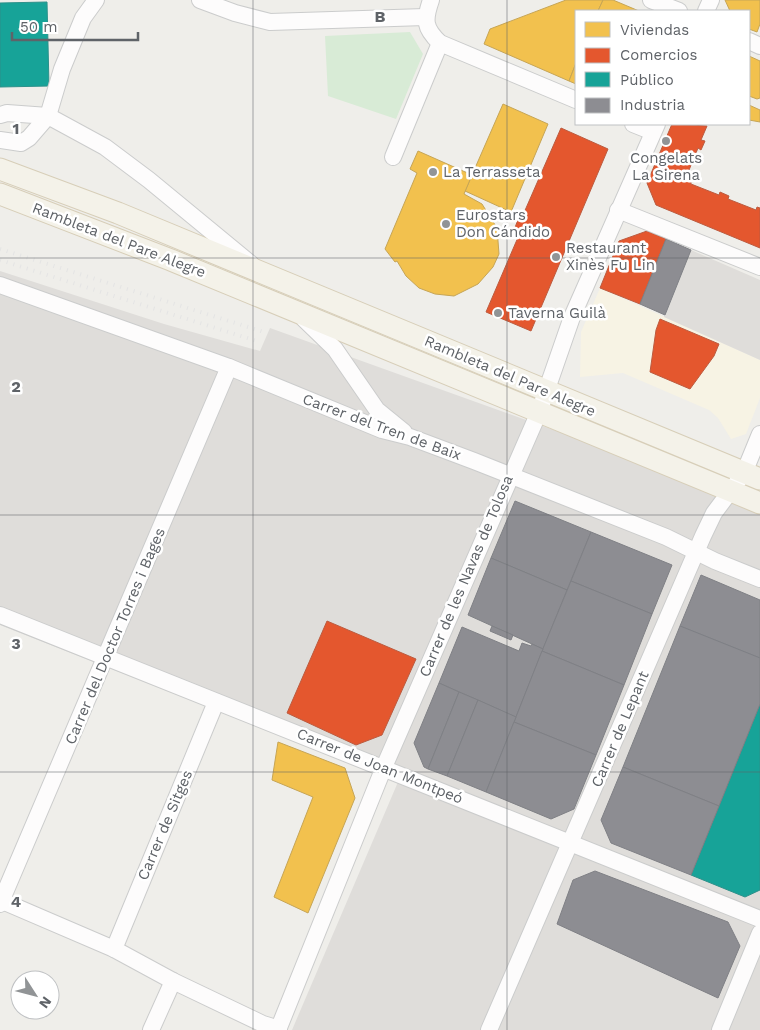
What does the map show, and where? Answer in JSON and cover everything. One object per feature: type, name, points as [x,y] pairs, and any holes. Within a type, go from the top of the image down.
[{"type":"main road","name":"Rambleta del Pare Alegre","points":[[0,169],[110,210],[752,476]]},
{"type":"main road","name":"Rambleta del Pare Alegre","points":[[0,194],[79,223],[294,310],[760,503]]},
{"type":"street","points":[[0,140],[21,143],[29,138],[48,116],[62,69],[80,26],[91,5],[96,0]]},
{"type":"street","points":[[200,0],[234,14],[270,22],[425,17]]},
{"type":"street","points":[[431,0],[425,17],[430,32],[440,43],[575,100]]},
{"type":"street","points":[[652,0],[677,10]]},
{"type":"street","points":[[670,0],[677,4],[687,0]]},
{"type":"street","points":[[393,157],[440,43]]},
{"type":"street","name":"Rambleta del Pare Alegre","points":[[0,115],[8,113],[48,116],[104,147],[126,162],[260,272]]},
{"type":"street","points":[[638,125],[655,128]]},
{"type":"street","name":"Carrer de les Navas de Tolosa","points":[[278,1030],[384,767],[538,412],[572,317],[655,128]]},
{"type":"street","points":[[618,210],[760,267]]},
{"type":"street","name":"Carrer del Tren de Baix","points":[[0,285],[229,367],[382,430],[410,437],[510,475],[760,579]]},
{"type":"street","name":"Rambleta del Pare Alegre","points":[[294,310],[335,349],[377,410],[410,437]]},
{"type":"street","name":"Carrer del Doctor Torres i Bages","points":[[0,902],[92,692],[104,657],[229,367]]},
{"type":"street","name":"Carrer de Lepant","points":[[489,1030],[572,843],[712,516],[730,490],[752,476],[760,434]]},
{"type":"street","name":"Carrer de Joan Montpeó","points":[[0,614],[760,918]]},
{"type":"street","name":"Carrer de Sitges","points":[[114,949],[216,702]]},
{"type":"street","points":[[0,902],[114,949],[173,981],[278,1030]]},
{"type":"street","points":[[720,1030],[760,933]]},
{"type":"street","points":[[151,1030],[173,981]]},
{"type":"shaded area","points":[[691,250],[760,280],[760,360],[664,317]]},
{"type":"shaded area","points":[[0,271],[164,324],[260,351],[270,328],[760,504],[760,1030],[292,1030],[398,782],[0,625]]},
{"type":"shaded area","points":[[600,288],[760,360],[760,398],[746,434],[731,439],[718,418],[709,410],[623,373],[580,377],[581,332]]},
{"type":"green space","points":[[410,32],[423,54],[396,119],[328,96],[325,36]]},
{"type":"building: Viviendas","points":[[566,0],[603,0],[598,10],[575,10],[575,66],[569,81],[484,44],[490,29]]},
{"type":"building: Viviendas","points":[[603,0],[613,0],[637,10],[598,10]]},
{"type":"building: Viviendas","points":[[725,0],[760,0],[760,24],[757,32],[750,29],[750,10],[730,10]]},
{"type":"building: Viviendas","points":[[750,56],[760,61],[760,98],[750,96]]},
{"type":"building: Viviendas","points":[[575,66],[575,84],[569,81]]},
{"type":"building: Viviendas","points":[[503,104],[548,124],[511,212],[465,191]]},
{"type":"building: Viviendas","points":[[750,105],[760,110],[760,122],[750,120]]},
{"type":"building: Viviendas","name":"Eurostars Don Cándido","points":[[418,151],[472,175],[464,194],[482,204],[497,228],[499,254],[493,267],[478,284],[454,296],[435,294],[419,288],[406,276],[397,261],[395,262],[385,249],[417,173],[410,169]]},
{"type":"building: Viviendas","points":[[278,742],[345,768],[355,798],[308,913],[274,897],[313,797],[272,780]]},
{"type":"building: Comercios","points":[[672,125],[707,126],[701,140],[705,141],[701,150],[698,148],[687,175],[690,176],[691,184],[719,195],[720,192],[729,196],[728,199],[756,210],[757,207],[760,208],[760,248],[656,205],[647,183]]},
{"type":"building: Comercios","points":[[561,128],[608,149],[531,331],[486,312],[519,235],[513,233],[520,214],[523,215]]},
{"type":"building: Comercios","points":[[647,231],[666,239],[640,304],[600,288],[619,241]]},
{"type":"building: Comercios","points":[[660,319],[719,344],[714,356],[690,389],[650,372],[656,330]]},
{"type":"building: Comercios","points":[[327,621],[416,659],[382,735],[356,745],[287,713]]},
{"type":"building: Público","points":[[47,2],[49,86],[0,87],[0,3]]},
{"type":"building: Público","points":[[760,704],[760,890],[745,897],[691,875]]},
{"type":"building: Industria","points":[[666,239],[691,250],[665,315],[640,304]]},
{"type":"building: Industria","points":[[515,501],[591,532],[567,590],[491,558]]},
{"type":"building: Industria","points":[[591,532],[672,565],[652,614],[571,581]]},
{"type":"building: Industria","points":[[491,558],[567,590],[543,649],[468,615]]},
{"type":"building: Industria","points":[[701,575],[760,600],[760,658],[680,626]]},
{"type":"building: Industria","points":[[571,581],[652,614],[624,685],[542,651]]},
{"type":"building: Industria","points":[[492,626],[513,635],[511,640],[490,631]]},
{"type":"building: Industria","points":[[680,626],[760,658],[760,704],[719,806],[623,767]]},
{"type":"building: Industria","points":[[462,627],[519,651],[522,643],[531,646],[532,644],[543,649],[516,717],[439,683]]},
{"type":"building: Industria","points":[[542,651],[624,685],[596,755],[514,722]]},
{"type":"building: Industria","points":[[439,683],[459,692],[428,769],[424,767],[414,743]]},
{"type":"building: Industria","points":[[459,692],[478,700],[447,776],[428,769]]},
{"type":"building: Industria","points":[[478,700],[516,717],[486,792],[447,776]]},
{"type":"building: Industria","points":[[514,722],[596,755],[574,809],[551,819],[486,792]]},
{"type":"building: Industria","points":[[623,767],[719,806],[691,875],[611,843],[601,820]]},
{"type":"building: Industria","points":[[595,871],[728,922],[740,946],[718,998],[557,924],[573,880]]},
{"type":"railway","points":[[0,249],[264,332]]},
{"type":"railway","points":[[0,260],[260,342]]},
{"type":"place","name":"Congelats La Sirena","points":[[666,141]]},
{"type":"place","name":"La Terrasseta","points":[[433,172]]},
{"type":"place","name":"Eurostars Don Cándido","points":[[446,224]]},
{"type":"place","name":"Restaurant Xinès Fu Lin","points":[[556,257]]},
{"type":"place","name":"Taverna Guilà","points":[[498,313]]}]
